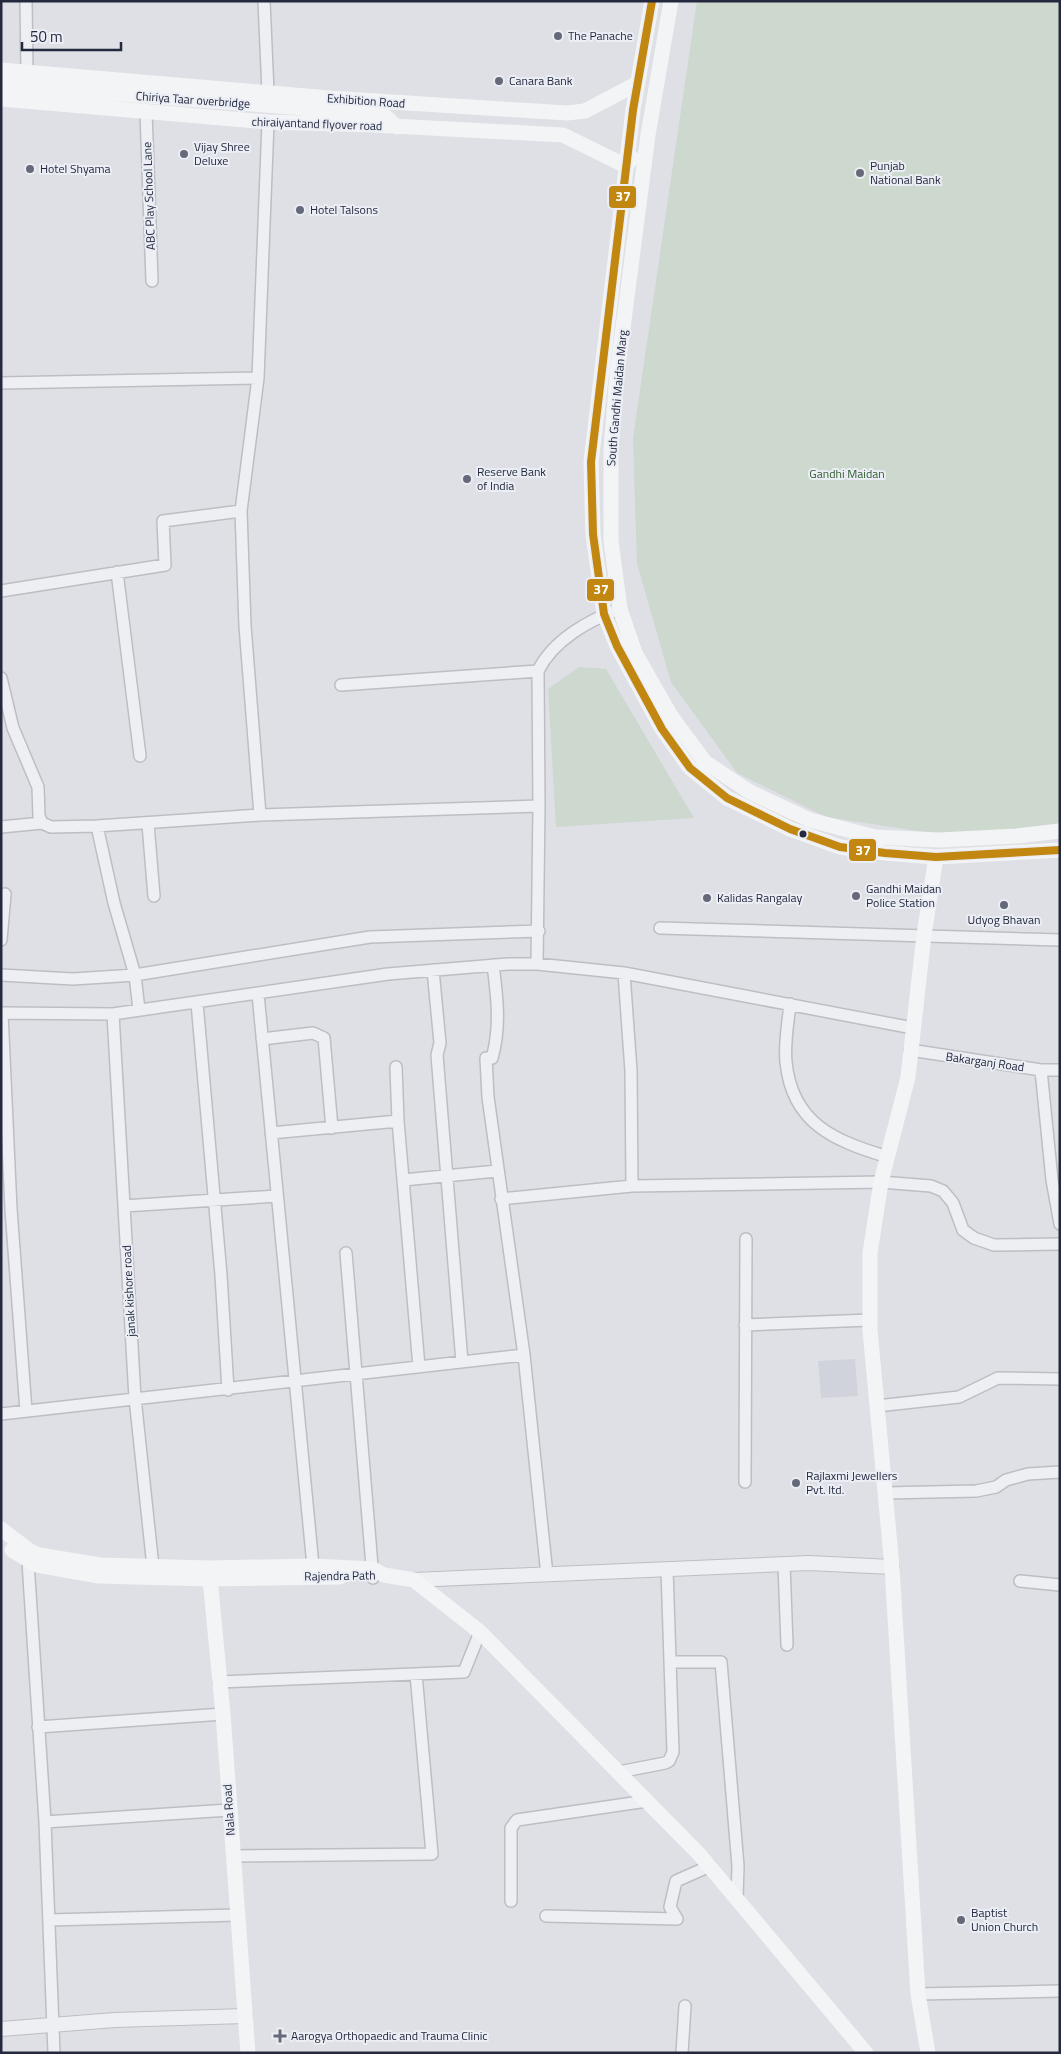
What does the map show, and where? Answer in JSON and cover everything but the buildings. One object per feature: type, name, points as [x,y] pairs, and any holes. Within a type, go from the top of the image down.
[{"type":"main road","points":[[652,1],[626,166],[591,462],[593,534],[604,614],[621,655],[662,729],[690,768],[727,798],[790,830],[840,847],[936,856],[1060,850]]},
{"type":"main road","name":"South Gandhi Maidan Marg","points":[[671,1],[648,135],[618,366],[611,450],[611,542],[620,609],[635,653],[651,684],[705,762],[750,792],[810,820],[875,837],[939,840],[1017,836],[1060,831]]},
{"type":"main road","name":"Exhibition Road","points":[[1,70],[402,104],[568,113],[585,111],[638,83]]},
{"type":"main road","name":"Chiriya Taar overbridge","points":[[1,85],[377,114]]},
{"type":"main road","name":"chiraiyantand flyover road","points":[[1,99],[268,122],[563,135],[626,166]]},
{"type":"main road","points":[[377,114],[402,104]]},
{"type":"main road","points":[[377,114],[397,127]]},
{"type":"main road","points":[[626,166],[648,135]]},
{"type":"main road","points":[[928,2053],[918,1994],[892,1567],[870,1320],[870,1253],[881,1182],[908,1077],[924,935],[936,856]]},
{"type":"main road","name":"Rajendra Path","points":[[1,1529],[30,1551],[100,1571],[153,1567],[209,1573],[313,1566],[377,1574]]},
{"type":"main road","name":"Rajendra Path","points":[[1,1542],[28,1562],[37,1565],[100,1571],[377,1574]]},
{"type":"main road","name":"Nala Road","points":[[209,1573],[222,1714],[248,2053]]},
{"type":"main road","points":[[377,1574],[414,1580],[480,1632],[710,1866],[866,2053]]},
{"type":"street","points":[[26,1],[26,72]]},
{"type":"street","points":[[264,1],[268,92]]},
{"type":"street","name":"ABC Play School Lane","points":[[146,112],[152,280]]},
{"type":"street","points":[[260,815],[245,626],[241,511],[258,378],[268,122]]},
{"type":"street","points":[[1,383],[258,378]]},
{"type":"street","points":[[1,591],[165,565],[163,521],[241,511]]},
{"type":"street","points":[[117,572],[140,756]]},
{"type":"street","points":[[537,964],[540,806],[538,671],[544,659],[556,646],[604,614],[620,609]]},
{"type":"street","points":[[342,685],[538,671]]},
{"type":"street","points":[[1,678],[14,728],[38,787],[42,823]]},
{"type":"street","points":[[1,827],[42,823],[51,827],[97,826],[260,815],[540,806]]},
{"type":"street","points":[[148,824],[154,896]]},
{"type":"street","points":[[97,826],[114,903],[135,975],[139,1010]]},
{"type":"street","points":[[1,940],[5,894]]},
{"type":"street","points":[[660,928],[1060,940]]},
{"type":"street","points":[[1,975],[73,979],[135,975],[370,937],[539,931]]},
{"type":"street","points":[[26,1411],[11,1209],[2,1013],[113,1014],[388,974],[493,965],[537,964],[624,973],[913,1028]]},
{"type":"street","points":[[493,965],[498,999],[497,1034],[492,1058],[486,1058],[488,1097],[524,1355],[547,1574]]},
{"type":"street","points":[[433,970],[440,1042],[437,1055],[462,1362]]},
{"type":"street","points":[[624,973],[631,1071],[632,1186]]},
{"type":"street","points":[[258,994],[313,1566]]},
{"type":"street","points":[[197,1003],[221,1275],[228,1390]]},
{"type":"street","points":[[790,1004],[785,1061],[791,1092],[800,1107],[835,1139],[888,1157]]},
{"type":"street","name":"janak kishore road","points":[[113,1014],[135,1398],[153,1567]]},
{"type":"street","points":[[262,1039],[313,1033],[324,1038],[332,1128]]},
{"type":"street","name":"Bakarganj Road","points":[[910,1050],[1041,1070],[1060,1070]]},
{"type":"street","points":[[396,1067],[398,1121],[419,1367]]},
{"type":"street","points":[[1041,1070],[1052,1180],[1060,1224]]},
{"type":"street","points":[[271,1133],[398,1121]]},
{"type":"street","points":[[403,1180],[497,1171]]},
{"type":"street","points":[[501,1199],[632,1186],[881,1182],[931,1186],[943,1191],[953,1203],[963,1230],[974,1238],[994,1245],[1060,1244]]},
{"type":"street","points":[[124,1206],[277,1196]]},
{"type":"street","points":[[745,1482],[746,1239]]},
{"type":"street","points":[[346,1253],[377,1574]]},
{"type":"street","points":[[745,1325],[870,1320]]},
{"type":"street","points":[[1,1414],[135,1398],[228,1390],[524,1355]]},
{"type":"street","points":[[877,1406],[959,1397],[998,1378],[1060,1380]]},
{"type":"street","points":[[885,1493],[976,1491],[1028,1474],[1060,1472]]},
{"type":"street","points":[[28,1562],[45,1822],[54,2053]]},
{"type":"street","points":[[414,1580],[809,1563],[892,1567]]},
{"type":"street","points":[[784,1564],[787,1645]]},
{"type":"street","points":[[619,1772],[665,1763],[672,1757],[667,1570]]},
{"type":"street","points":[[1020,1582],[1060,1585]]},
{"type":"street","points":[[219,1682],[464,1672],[480,1632]]},
{"type":"street","points":[[670,1662],[721,1662],[738,1866],[737,1898]]},
{"type":"street","points":[[233,1856],[432,1854],[416,1674]]},
{"type":"street","points":[[38,1727],[222,1714]]},
{"type":"street","points":[[511,1901],[511,1828],[517,1820],[647,1801]]},
{"type":"street","points":[[45,1822],[229,1810]]},
{"type":"street","points":[[546,1916],[677,1919],[670,1907],[676,1881],[710,1866]]},
{"type":"street","points":[[49,1920],[237,1915]]},
{"type":"street","points":[[918,1994],[1060,1991]]},
{"type":"street","points":[[682,2053],[685,2006]]},
{"type":"street","points":[[1,2029],[115,2020],[245,2016]]},
{"type":"shaded area","points":[[855,1359],[858,1396],[821,1398],[818,1361]]},
{"type":"green space","name":"Gandhi Maidan","points":[[697,1],[1060,1],[1060,823],[957,837],[826,817],[737,773],[671,682],[637,564],[633,438]]},
{"type":"green space","points":[[579,667],[606,669],[694,818],[556,827],[548,689]]},
{"type":"transit line","name":"37","points":[[652,1],[633,110],[591,462],[593,534],[604,614],[617,646],[662,729],[690,768],[727,798],[790,829],[840,847],[936,857],[1060,850]]},
{"type":"place","name":"The Panache","points":[[558,36]]},
{"type":"place","name":"Canara Bank","points":[[499,81]]},
{"type":"place","name":"Vijay Shree Deluxe","points":[[184,154]]},
{"type":"place","name":"Hotel Shyama","points":[[30,169]]},
{"type":"place","name":"Punjab National Bank","points":[[860,173]]},
{"type":"place","name":"Hotel Talsons","points":[[300,210]]},
{"type":"place","name":"Reserve Bank of India","points":[[467,479]]},
{"type":"place","name":"Gandhi Maidan Police Station","points":[[856,896]]},
{"type":"place","name":"Kalidas Rangalay","points":[[707,898]]},
{"type":"place","name":"Udyog Bhavan","points":[[1004,905]]},
{"type":"place","name":"Rajlaxmi Jewellers Pvt. ltd.","points":[[796,1483]]},
{"type":"place","name":"Baptist Union Church","points":[[961,1920]]},
{"type":"place","name":"Aarogya Orthopaedic and Trauma Clinic","points":[[280,2036]]}]
